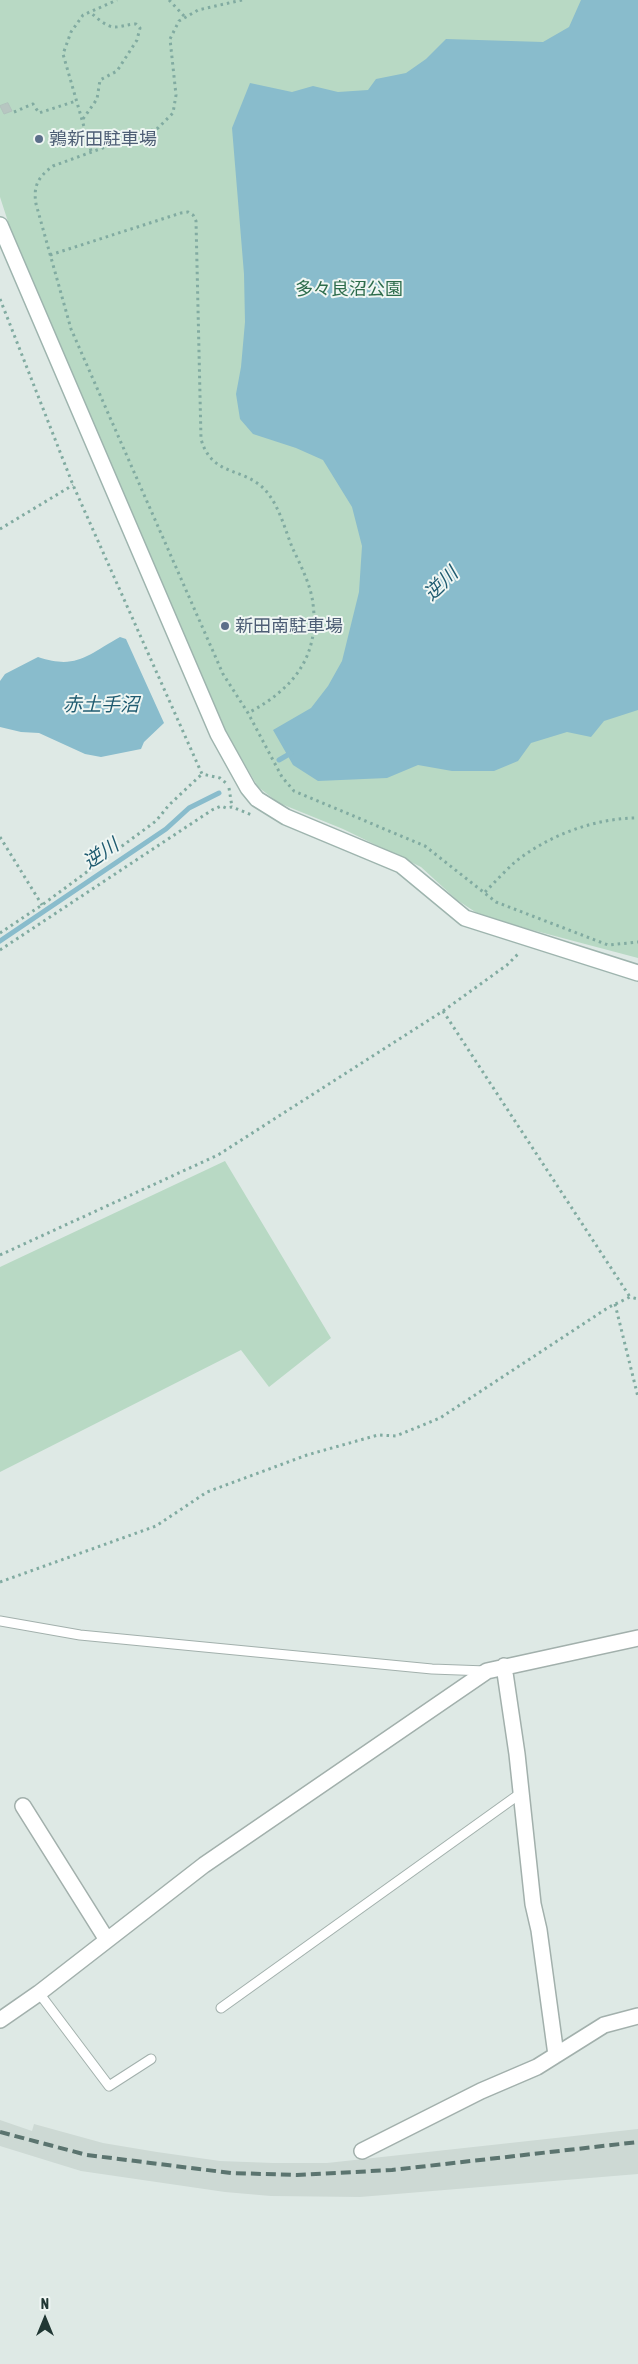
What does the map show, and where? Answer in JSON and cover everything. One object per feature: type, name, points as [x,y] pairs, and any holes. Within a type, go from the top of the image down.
[{"type":"street","points":[[0,225],[218,734],[248,788],[258,799],[286,817],[400,865],[465,918],[530,941],[638,973]]},
{"type":"street","points":[[0,2020],[39,1993],[204,1865],[486,1671],[638,1638]]},
{"type":"street","points":[[504,1666],[521,1793],[533,1904],[539,1930],[556,2055]]},
{"type":"street","points":[[23,1806],[107,1940]]},
{"type":"street","points":[[362,2151],[481,2091],[537,2067],[604,2025],[638,2016]]},
{"type":"lane","points":[[0,1621],[80,1635],[432,1669],[486,1671]]},
{"type":"lane","points":[[221,2008],[521,1793]]},
{"type":"lane","points":[[39,1993],[109,2086],[151,2059]]},
{"type":"path","points":[[91,151],[64,54],[71,32],[84,15],[117,0]]},
{"type":"path","points":[[169,0],[185,17]]},
{"type":"path","points":[[242,0],[198,10],[179,21],[170,39],[176,95],[173,113],[158,128],[53,166],[42,174],[37,182],[34,192],[36,204],[71,329],[195,605],[223,674],[248,713],[282,776],[294,792],[424,846],[496,902],[608,945],[638,942]]},
{"type":"path","points":[[83,120],[97,99],[100,80],[117,71],[137,40],[140,28],[136,24],[114,27],[103,23],[90,12]]},
{"type":"path","points":[[14,112],[33,104],[39,113],[76,101]]},
{"type":"path","points":[[50,255],[181,213],[188,212],[196,221],[201,439],[204,451],[219,466],[254,480],[273,500],[313,602],[315,625],[310,646],[296,677],[270,702],[248,713]]},
{"type":"path","points":[[0,299],[73,485],[202,774]]},
{"type":"path","points":[[0,529],[73,485]]},
{"type":"path","points":[[202,774],[220,778],[228,784],[232,797],[232,807]]},
{"type":"path","points":[[0,933],[42,905],[156,821],[169,804],[202,774]]},
{"type":"path","points":[[0,950],[212,810],[221,806],[226,808],[232,807],[257,818]]},
{"type":"path","points":[[485,892],[516,862],[567,832],[596,822],[638,818]]},
{"type":"path","points":[[0,837],[42,905]]},
{"type":"path","points":[[0,1255],[218,1155],[443,1011],[507,965],[530,941]]},
{"type":"path","points":[[443,1011],[630,1297]]},
{"type":"path","points":[[0,1582],[156,1526],[206,1492],[307,1455],[378,1435],[396,1436],[440,1418],[615,1304],[630,1297],[638,1299]]},
{"type":"path","points":[[615,1304],[638,1398]]},
{"type":"shaded area","points":[[0,2120],[32,2131],[34,2124],[103,2143],[157,2152],[220,2161],[273,2163],[327,2163],[638,2129],[638,2174],[360,2197],[271,2196],[225,2192],[81,2171],[0,2146]]},
{"type":"green space","name":"多々良沼公園","points":[[0,0],[638,0],[638,958],[483,917],[457,900],[421,867],[343,829],[279,803],[258,787],[226,732],[12,234],[0,197]]},
{"type":"green space","points":[[225,1161],[331,1338],[269,1387],[241,1350],[0,1472],[0,1267]]},
{"type":"water","points":[[581,0],[638,0],[638,710],[604,721],[591,737],[567,732],[531,743],[518,761],[494,771],[452,771],[418,765],[387,778],[318,781],[293,765],[273,730],[311,708],[328,686],[342,661],[359,592],[362,546],[352,507],[323,460],[296,448],[253,434],[240,419],[236,394],[241,367],[245,322],[244,274],[232,128],[250,83],[292,92],[313,86],[338,92],[368,90],[376,79],[406,73],[426,59],[446,39],[543,42],[569,27]]},
{"type":"water","name":"赤土手沼","points":[[120,637],[126,639],[164,723],[144,742],[141,749],[101,757],[85,754],[39,733],[21,732],[0,727],[0,681],[5,674],[38,657],[63,662],[81,659]]},
{"type":"building","points":[[8,103],[12,111],[4,114],[0,106]]},
{"type":"waterway","name":"逆川","points":[[279,760],[291,753]]},
{"type":"waterway","name":"逆川","points":[[0,941],[166,829],[189,808],[219,793]]},
{"type":"railway","points":[[0,2132],[87,2155],[231,2173],[297,2175],[392,2170],[638,2142]]},
{"type":"place","name":"鶉新田駐車場","points":[[39,139]]},
{"type":"place","name":"新田南駐車場","points":[[225,626]]}]
